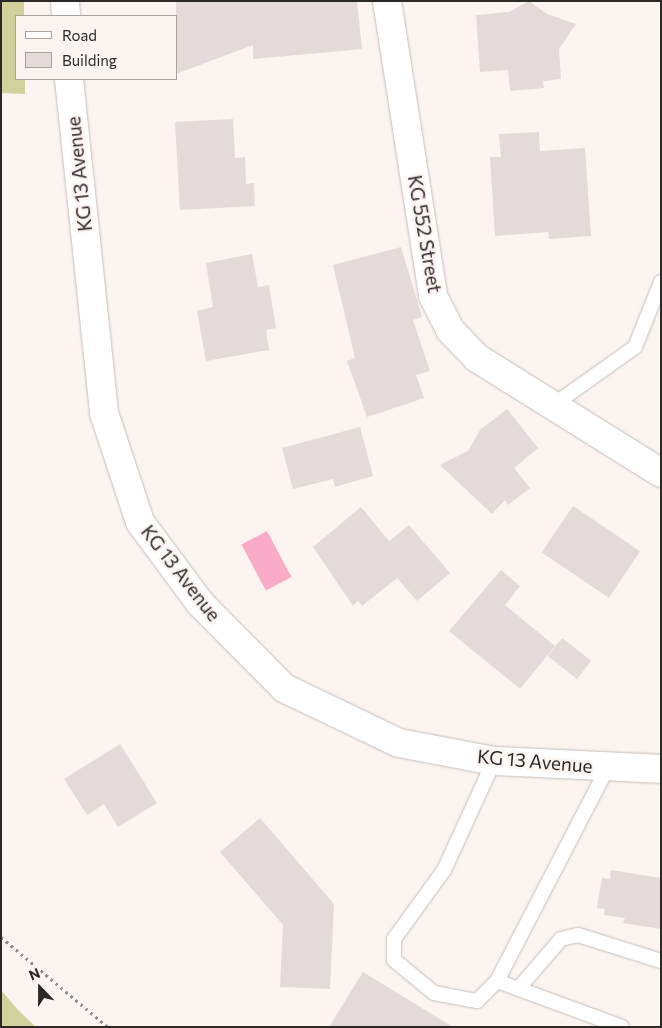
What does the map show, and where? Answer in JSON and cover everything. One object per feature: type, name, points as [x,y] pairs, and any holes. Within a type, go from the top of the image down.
[{"type":"street","points":[[65,1],[66,15]]},
{"type":"street","name":"KG 552 Street","points":[[388,1],[433,296],[450,330],[477,358],[661,473]]},
{"type":"street","name":"KG 13 Avenue","points":[[69,80],[104,413],[140,522],[200,603],[284,688],[399,743],[494,761],[661,769]]},
{"type":"lane","points":[[552,406],[635,347],[661,282]]},
{"type":"lane","points":[[494,761],[444,870],[394,939],[394,960],[434,993],[477,1001],[496,982],[608,767]]},
{"type":"lane","points":[[518,989],[561,939],[578,935],[661,961]]},
{"type":"lane","points":[[496,982],[622,1027]]},
{"type":"path","points":[[1,937],[108,1027]]},
{"type":"shaded area","points":[[1,1],[24,1],[24,15],[15,15],[15,80],[25,80],[25,94],[1,93]]},
{"type":"shaded area","points":[[267,531],[291,577],[266,591],[241,545]]},
{"type":"shaded area","points":[[1,990],[18,1010],[36,1027],[1,1027]]},
{"type":"building","points":[[176,1],[357,1],[362,49],[253,59],[253,45],[178,73],[178,15],[176,15]]},
{"type":"building","points":[[529,1],[547,14],[576,24],[559,49],[561,79],[543,81],[544,88],[510,91],[508,70],[480,72],[476,15],[509,12]]},
{"type":"building","points":[[233,119],[235,158],[245,157],[246,184],[254,183],[255,206],[180,210],[175,122]]},
{"type":"building","points":[[539,132],[540,151],[585,148],[591,236],[549,239],[548,232],[495,236],[490,157],[501,157],[499,134]]},
{"type":"building","points":[[401,247],[422,317],[413,320],[430,371],[416,375],[424,398],[367,417],[347,361],[355,358],[333,265]]},
{"type":"building","points":[[252,254],[258,287],[269,285],[276,328],[266,330],[269,350],[206,361],[197,311],[213,307],[206,263]]},
{"type":"building","points":[[507,409],[538,448],[514,468],[530,488],[508,505],[505,500],[492,514],[440,465],[468,451],[480,430]]},
{"type":"building","points":[[360,427],[373,476],[335,487],[333,479],[293,489],[282,448]]},
{"type":"building","points":[[573,506],[640,551],[609,598],[542,552]]},
{"type":"building","points":[[361,507],[389,541],[409,525],[450,573],[417,601],[397,578],[362,606],[358,601],[353,606],[313,547]]},
{"type":"building","points":[[501,570],[520,586],[505,605],[555,646],[520,689],[449,631]]},
{"type":"building","points":[[562,638],[591,661],[577,679],[548,656]]},
{"type":"building","points":[[120,744],[157,803],[118,827],[104,804],[87,815],[64,779]]},
{"type":"building","points":[[260,818],[334,904],[330,989],[280,987],[283,925],[220,852]]},
{"type":"building","points":[[611,870],[661,878],[661,929],[623,923],[625,918],[604,915],[605,909],[597,908],[602,878],[610,879]]},
{"type":"building","points":[[363,972],[453,1027],[329,1027]]}]
